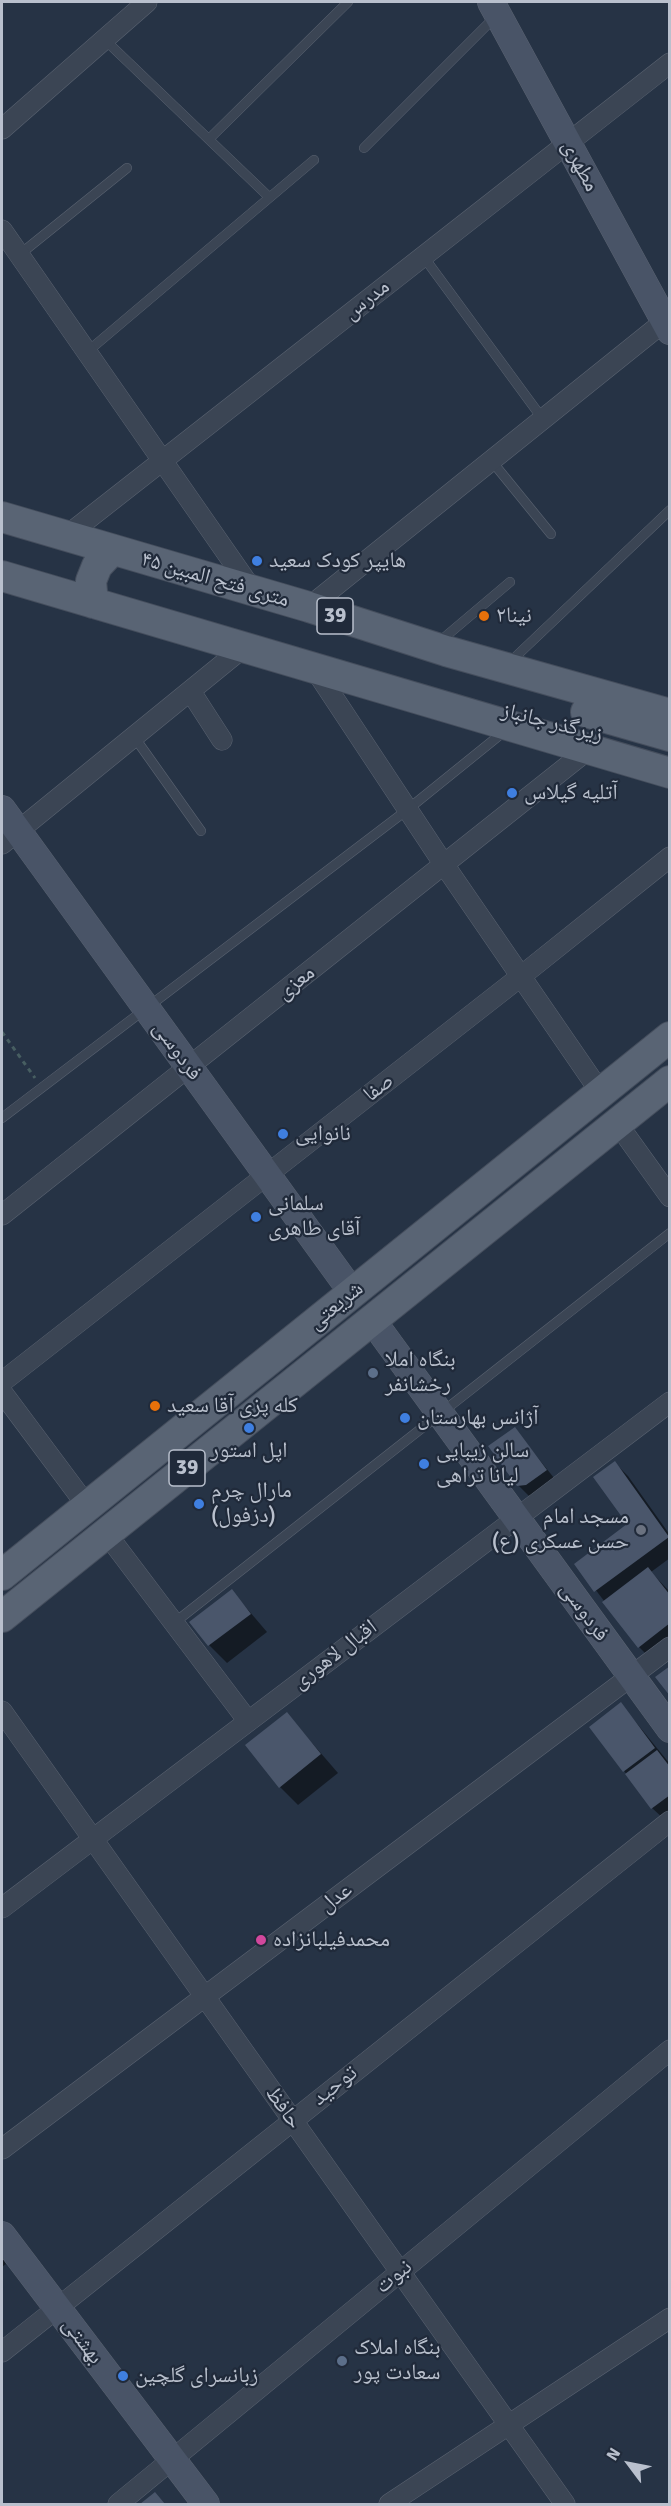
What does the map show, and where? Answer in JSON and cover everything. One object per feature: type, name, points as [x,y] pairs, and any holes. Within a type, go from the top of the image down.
[{"type":"main road","name":"مطهری","points":[[495,8],[668,323]]},
{"type":"main road","name":"۴۵ متری فتح المبین","points":[[5,514],[65,537],[309,607],[439,649],[665,708]]},
{"type":"main road","points":[[93,603],[91,581],[97,566],[112,550]]},
{"type":"main road","name":"39","points":[[6,582],[93,603],[669,773]]},
{"type":"main road","name":"زیرگذر جانباز","points":[[439,649],[522,693],[669,736]]},
{"type":"main road","name":"زیرگذر جانباز","points":[[432,703],[516,710],[669,756]]},
{"type":"main road","name":"فردوسی","points":[[2,809],[10,837],[146,1007],[352,1292]]},
{"type":"main road","name":"شریعتی","points":[[2,1575],[669,1037]]},
{"type":"main road","name":"شریعتی","points":[[2,1617],[669,1081]]},
{"type":"main road","points":[[352,1292],[372,1320]]},
{"type":"main road","name":"فردوسی","points":[[372,1320],[669,1729]]},
{"type":"main road","name":"بهشتی","points":[[2,2235],[206,2505]]},
{"type":"street","points":[[2,129],[147,2]]},
{"type":"street","name":"مدرس","points":[[65,537],[669,63]]},
{"type":"street","points":[[2,230],[253,591]]},
{"type":"street","points":[[309,607],[490,459],[668,323]]},
{"type":"street","points":[[10,837],[244,648]]},
{"type":"street","points":[[314,668],[407,810],[601,1093]]},
{"type":"street","points":[[192,692],[222,740]]},
{"type":"street","name":"معزی","points":[[2,1215],[445,866],[589,749]]},
{"type":"street","name":"صفا","points":[[2,1382],[520,977],[669,856]]},
{"type":"street","points":[[617,1123],[669,1197]]},
{"type":"street","points":[[2,1392],[87,1506]]},
{"type":"street","name":"اقبال لاهوری","points":[[2,1908],[669,1402]]},
{"type":"street","points":[[106,1533],[248,1721]]},
{"type":"street","name":"عدل","points":[[2,2150],[669,1647]]},
{"type":"street","name":"حافظ","points":[[2,1711],[565,2505]]},
{"type":"street","name":"توحید","points":[[2,2352],[669,1821]]},
{"type":"street","name":"نبوت","points":[[118,2505],[669,2050]]},
{"type":"street","points":[[389,2505],[669,2318]]},
{"type":"lane","points":[[209,139],[348,2]]},
{"type":"lane","points":[[364,148],[495,8]]},
{"type":"lane","points":[[104,39],[269,197]]},
{"type":"lane","points":[[87,352],[314,160]]},
{"type":"lane","points":[[19,255],[127,168]]},
{"type":"lane","points":[[423,256],[542,418]]},
{"type":"lane","points":[[490,459],[551,534]]},
{"type":"lane","points":[[505,667],[669,510]]},
{"type":"lane","points":[[439,649],[510,582]]},
{"type":"lane","points":[[2,1118],[407,810],[511,726]]},
{"type":"lane","points":[[135,738],[201,831]]},
{"type":"lane","points":[[173,1623],[441,1415],[669,1233]]},
{"type":"path","points":[[2,1032],[42,1087]]},
{"type":"building","points":[[515,1427],[547,1470],[526,1485],[517,1486],[488,1446]]},
{"type":"building","name":"مسجد امام حسن عسکری (ع)","points":[[615,1461],[669,1537],[594,1592],[574,1564],[627,1524],[593,1477]]},
{"type":"building","points":[[648,1567],[670,1595],[670,1623],[638,1648],[602,1602]]},
{"type":"building","points":[[232,1589],[251,1614],[208,1646],[189,1622]]},
{"type":"building","points":[[670,1666],[670,1696],[655,1677]]},
{"type":"building","points":[[621,1702],[655,1748],[623,1772],[589,1727]]},
{"type":"building","points":[[287,1712],[321,1754],[279,1788],[245,1745]]},
{"type":"building","points":[[657,1750],[670,1767],[670,1795],[651,1809],[625,1774]]},
{"type":"building","points":[[155,2492],[165,2504],[140,2504]]},
{"type":"place","name":"هایپر کودک سعید","points":[[257,561]]},
{"type":"place","name":"نینا۲","points":[[484,616]]},
{"type":"place","name":"آتلیه گیلاس","points":[[512,793]]},
{"type":"place","name":"نانوایی","points":[[283,1134]]},
{"type":"place","name":"سلمانی آقای طاهری","points":[[256,1217]]},
{"type":"place","name":"بنگاه املا رخشانفر","points":[[373,1373]]},
{"type":"place","name":"کله پزی آقا سعید","points":[[155,1406]]},
{"type":"place","name":"آژانس بهارستان","points":[[405,1418]]},
{"type":"place","name":"اپل استور","points":[[249,1428]]},
{"type":"place","name":"سالن زیبایی لیانا تراهی","points":[[424,1464]]},
{"type":"place","name":"مارال چرم (دزفول)","points":[[199,1504]]},
{"type":"place","name":"مسجد امام حسن عسکری (ع)","points":[[641,1530]]},
{"type":"place","name":"محمدفيلبانزاده","points":[[261,1940]]},
{"type":"place","name":"بنگاه املاک سعادت پور","points":[[342,2361]]},
{"type":"place","name":"زبانسرای گلچین","points":[[123,2376]]}]
